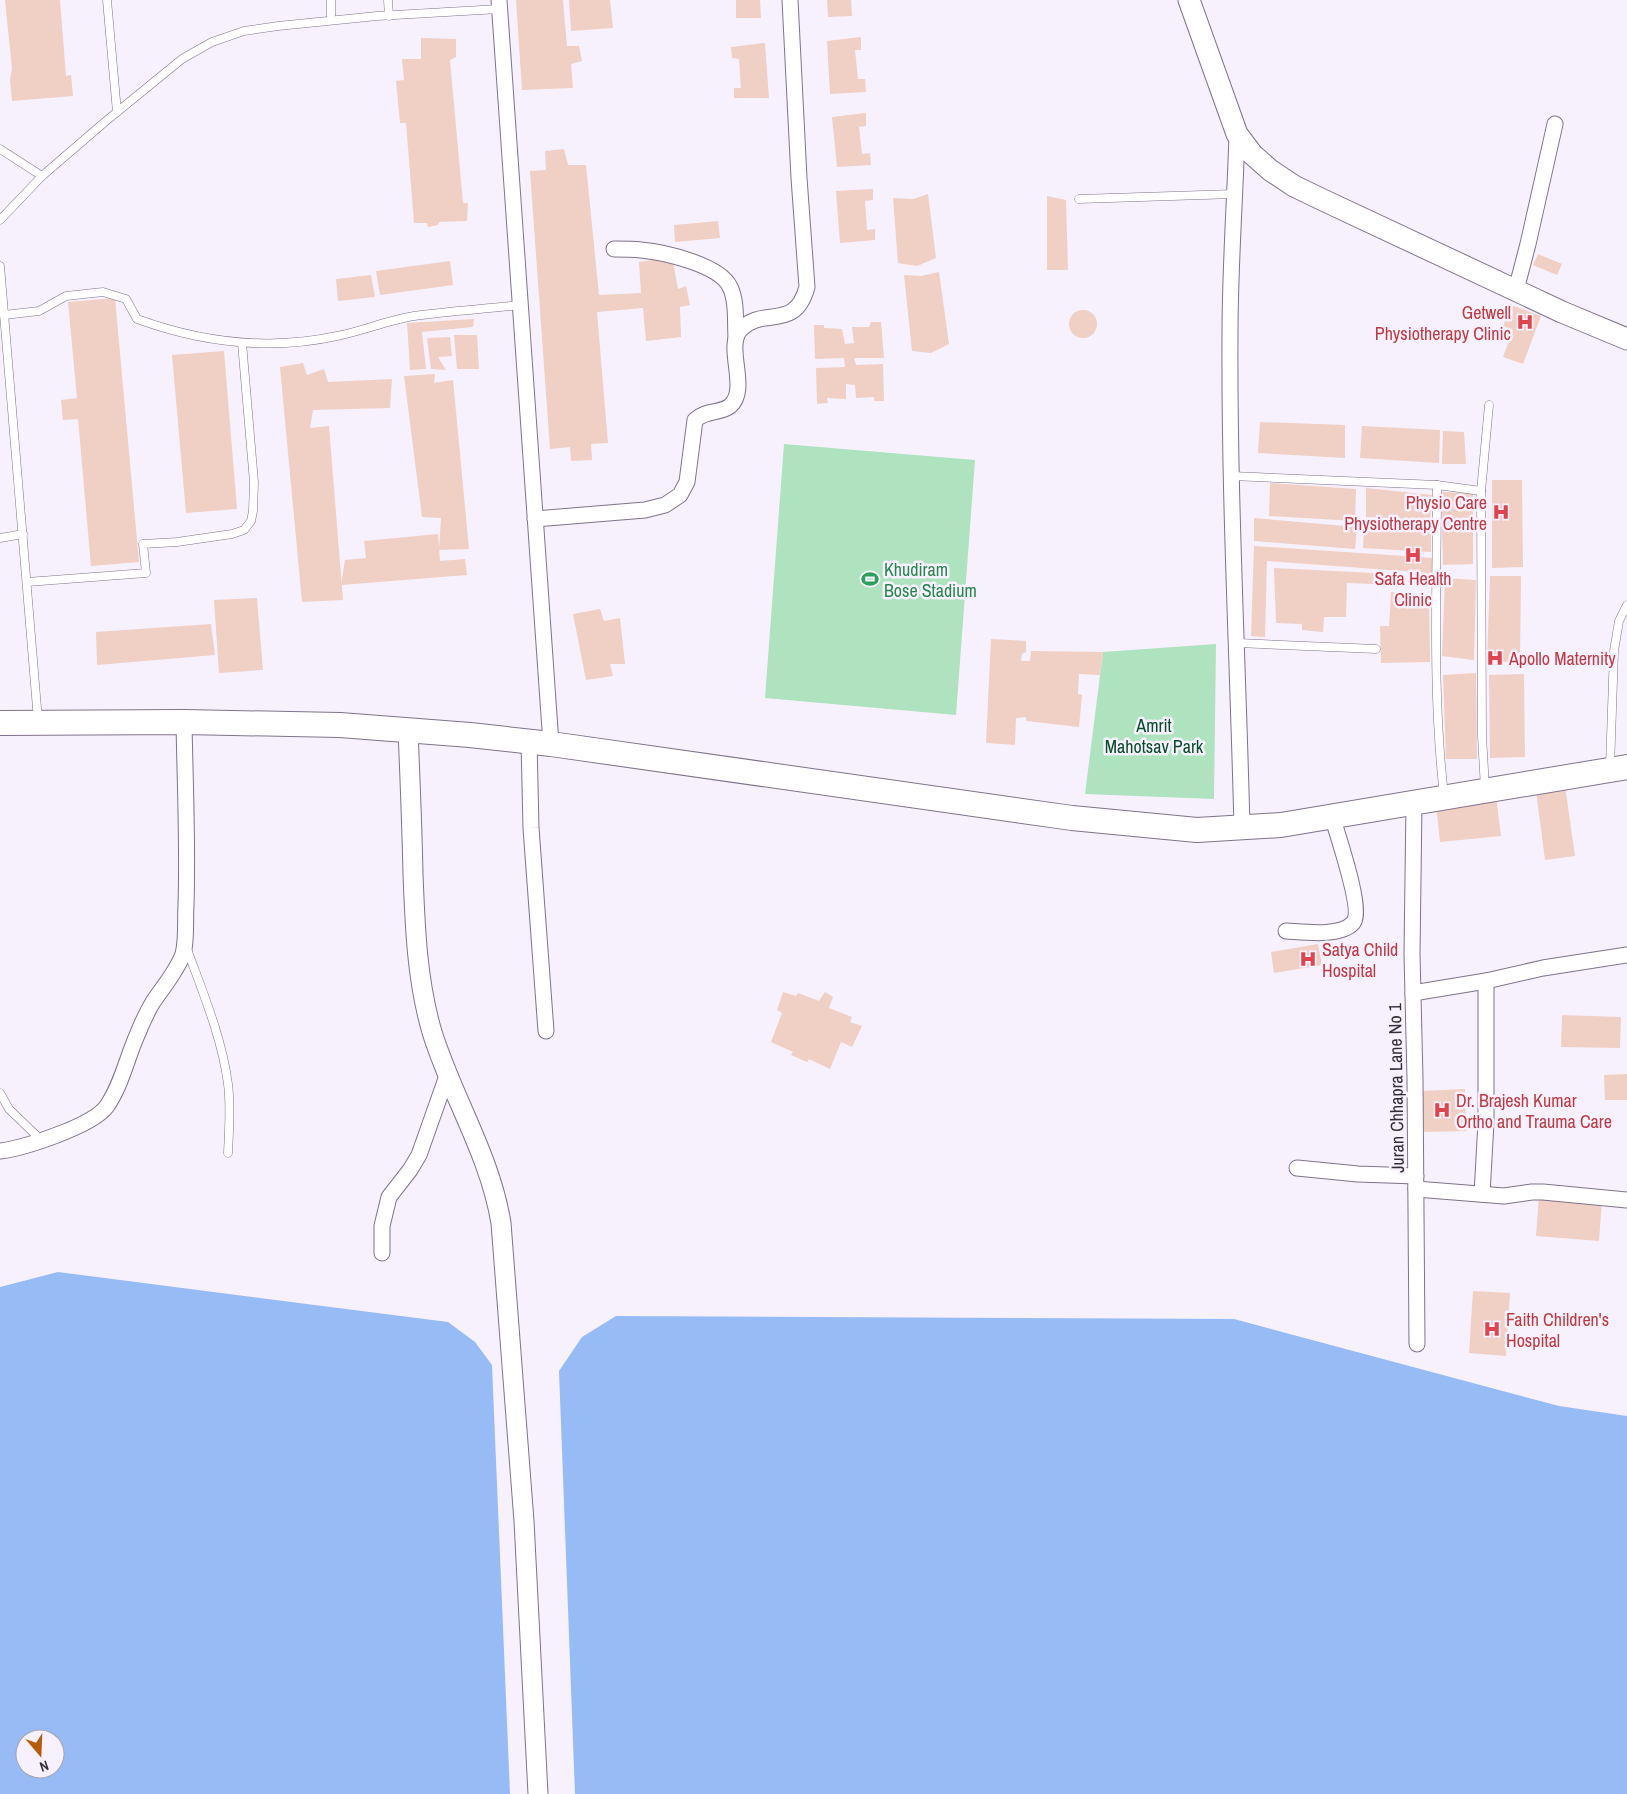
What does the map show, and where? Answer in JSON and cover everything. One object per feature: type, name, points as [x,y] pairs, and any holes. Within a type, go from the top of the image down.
[{"type":"main road","points":[[1189,0],[1237,134],[1252,154],[1270,170],[1294,186],[1516,290],[1627,339]]},
{"type":"main road","points":[[0,723],[184,722],[340,725],[408,730],[540,743],[1072,818],[1197,830],[1281,824],[1618,768]]},
{"type":"street","points":[[736,336],[741,329],[750,323],[783,315],[797,308],[804,298],[807,287],[799,178],[790,0]]},
{"type":"street","points":[[499,4],[535,519],[540,743],[531,828],[546,1031]]},
{"type":"street","points":[[1516,290],[1555,124]]},
{"type":"street","points":[[1237,134],[1230,327],[1232,476],[1242,828]]},
{"type":"street","points":[[535,519],[645,510],[665,505],[680,495],[687,482],[695,420],[701,415],[729,406],[734,400],[737,389],[733,299],[730,287],[724,277],[712,270],[666,254],[642,250],[614,249]]},
{"type":"street","points":[[0,1150],[30,1145],[85,1122],[97,1116],[105,1108],[122,1077],[151,1005],[183,954],[187,877],[184,722]]},
{"type":"street","points":[[408,730],[419,968],[432,1031],[488,1169],[497,1197],[502,1223],[524,1521],[538,1794]]},
{"type":"street","name":"Juran Chhapra Lane No 1","points":[[1414,802],[1413,994],[1417,1344]]},
{"type":"street","points":[[1286,931],[1336,931],[1347,927],[1354,922],[1356,917],[1357,910],[1350,878],[1332,816]]},
{"type":"street","points":[[1413,994],[1486,981],[1542,968],[1627,955]]},
{"type":"street","points":[[1482,1194],[1486,1122],[1486,981]]},
{"type":"street","points":[[382,1253],[382,1226],[389,1197],[419,1155],[448,1073]]},
{"type":"street","points":[[1297,1168],[1416,1182],[1482,1194],[1504,1196],[1538,1192],[1627,1200]]},
{"type":"lane","points":[[108,0],[117,112]]},
{"type":"lane","points":[[331,0],[331,20]]},
{"type":"lane","points":[[388,0],[389,16]]},
{"type":"lane","points":[[0,220],[42,176],[117,112],[182,59],[212,42],[244,31],[331,20],[389,16],[499,4]]},
{"type":"lane","points":[[0,149],[42,176]]},
{"type":"lane","points":[[1079,199],[1234,194]]},
{"type":"lane","points":[[0,266],[38,722]]},
{"type":"lane","points":[[4,315],[39,311],[66,296],[103,292],[126,299],[137,319],[166,329],[203,338],[261,345],[293,344],[340,336],[386,322],[415,316],[520,305]]},
{"type":"lane","points":[[27,582],[146,573],[143,544],[219,537],[244,530],[254,511],[254,482],[242,343]]},
{"type":"lane","points":[[1485,790],[1482,736],[1481,491],[1489,405]]},
{"type":"lane","points":[[1232,476],[1437,485],[1481,491]]},
{"type":"lane","points":[[1437,485],[1436,689],[1440,757],[1445,797]]},
{"type":"lane","points":[[0,538],[23,534]]},
{"type":"lane","points":[[1618,768],[1614,651],[1619,621],[1627,605]]},
{"type":"lane","points":[[1238,643],[1376,649]]},
{"type":"lane","points":[[185,942],[224,1061],[230,1108],[228,1153]]},
{"type":"lane","points":[[0,1093],[9,1109],[41,1140]]},
{"type":"green space","name":"Khudiram Bose Stadium","points":[[784,444],[975,460],[956,715],[765,698]]},
{"type":"green space","name":"Amrit Mahotsav Park","points":[[1216,644],[1214,799],[1085,794],[1103,652]]},
{"type":"water","points":[[58,1272],[448,1322],[475,1342],[492,1365],[510,1794],[0,1794],[0,1287]]},
{"type":"water","points":[[616,1316],[1234,1319],[1559,1406],[1627,1416],[1627,1794],[575,1794],[559,1371],[582,1337]]},
{"type":"building","points":[[5,0],[60,0],[66,76],[71,75],[73,96],[12,101],[10,80],[12,69]]},
{"type":"building","points":[[516,0],[563,0],[567,46],[579,46],[582,61],[571,64],[573,88],[522,90]]},
{"type":"building","points":[[569,0],[610,0],[613,28],[571,31]]},
{"type":"building","points":[[736,0],[760,0],[761,18],[736,18]]},
{"type":"building","points":[[827,0],[851,0],[852,16],[828,17]]},
{"type":"building","points":[[861,37],[861,50],[855,50],[858,79],[865,79],[866,92],[830,94],[827,41]]},
{"type":"building","points":[[421,38],[456,39],[456,57],[450,60],[463,203],[468,203],[467,221],[439,222],[438,225],[428,227],[427,223],[414,223],[406,123],[400,123],[396,81],[404,80],[402,59],[421,59]]},
{"type":"building","points":[[765,43],[769,98],[734,98],[734,88],[741,88],[739,59],[732,58],[731,47]]},
{"type":"building","points":[[866,113],[866,126],[859,127],[862,154],[870,153],[871,165],[837,167],[832,117]]},
{"type":"building","points":[[564,149],[568,165],[586,165],[599,295],[641,293],[639,262],[672,257],[678,289],[686,286],[690,305],[680,307],[681,337],[646,341],[643,308],[597,312],[608,443],[591,444],[592,460],[571,461],[570,447],[550,449],[530,171],[546,170],[545,151]]},
{"type":"building","points":[[873,189],[873,200],[865,201],[867,230],[875,229],[875,240],[840,243],[836,191]]},
{"type":"building","points":[[928,194],[936,258],[917,266],[898,263],[893,198],[913,199]]},
{"type":"building","points":[[1047,196],[1066,200],[1068,270],[1047,270]]},
{"type":"building","points":[[718,221],[720,238],[675,242],[674,225]]},
{"type":"building","points":[[1538,254],[1562,264],[1557,275],[1533,265]]},
{"type":"building","points":[[450,261],[453,285],[380,295],[376,271]]},
{"type":"building","points":[[939,272],[949,344],[931,353],[912,351],[904,275],[921,276]]},
{"type":"building","points":[[371,275],[375,297],[338,301],[336,279]]},
{"type":"building","points":[[115,298],[139,562],[91,566],[78,419],[63,420],[61,400],[77,398],[68,302]]},
{"type":"building","points":[[1511,305],[1541,316],[1523,364],[1503,357],[1513,330],[1503,326]]},
{"type":"building","points":[[1083,310],[1093,314],[1097,324],[1093,334],[1083,338],[1073,334],[1069,324],[1073,314]]},
{"type":"building","points":[[474,319],[473,327],[422,332],[426,369],[410,370],[407,323]]},
{"type":"building","points":[[871,322],[881,322],[884,358],[854,358],[856,365],[883,364],[884,401],[874,401],[874,397],[856,398],[855,385],[846,384],[846,399],[827,398],[828,403],[817,404],[816,368],[845,367],[844,358],[815,359],[814,325],[824,325],[824,328],[842,329],[845,344],[854,343],[852,327],[869,327]]},
{"type":"building","points":[[454,335],[477,335],[479,369],[457,369]]},
{"type":"building","points":[[450,337],[452,356],[438,357],[446,370],[431,369],[427,338]]},
{"type":"building","points":[[224,351],[237,509],[186,513],[172,355]]},
{"type":"building","points":[[303,363],[307,375],[324,369],[328,382],[392,379],[390,408],[313,410],[310,428],[329,426],[343,600],[302,602],[280,367]]},
{"type":"building","points":[[435,374],[434,383],[453,380],[469,549],[439,550],[441,518],[422,517],[404,376]]},
{"type":"building","points":[[1260,422],[1345,425],[1345,458],[1258,453]]},
{"type":"building","points":[[1362,426],[1440,430],[1439,463],[1360,458]]},
{"type":"building","points":[[1443,431],[1464,432],[1466,464],[1442,464]]},
{"type":"building","points":[[1492,480],[1522,480],[1523,567],[1492,568]]},
{"type":"building","points":[[1270,483],[1356,489],[1355,521],[1269,516]]},
{"type":"building","points":[[1366,488],[1432,495],[1430,521],[1366,517]]},
{"type":"building","points":[[1441,492],[1473,493],[1473,564],[1443,565]]},
{"type":"building","points":[[1254,518],[1357,527],[1355,549],[1254,541]]},
{"type":"building","points":[[1364,526],[1431,531],[1431,552],[1363,548]]},
{"type":"building","points":[[438,534],[440,561],[465,559],[467,575],[341,585],[345,560],[366,558],[364,541]]},
{"type":"building","points":[[1254,546],[1434,558],[1430,586],[1415,584],[1417,572],[1267,561],[1265,637],[1251,636]]},
{"type":"building","points":[[1274,568],[1374,573],[1374,584],[1347,583],[1346,617],[1324,617],[1323,632],[1302,630],[1302,624],[1276,623]]},
{"type":"building","points":[[1490,576],[1521,576],[1520,662],[1487,662]]},
{"type":"building","points":[[1445,578],[1476,580],[1474,660],[1442,656]]},
{"type":"building","points":[[1391,592],[1429,596],[1430,662],[1381,663],[1380,626],[1389,626]]},
{"type":"building","points":[[257,598],[263,670],[219,673],[214,600]]},
{"type":"building","points":[[600,609],[604,621],[620,618],[625,664],[610,664],[613,676],[586,680],[573,614]]},
{"type":"building","points":[[211,624],[215,655],[97,665],[96,632]]},
{"type":"building","points":[[991,639],[1026,641],[1026,652],[1022,654],[1021,661],[1030,661],[1031,651],[1103,652],[1100,675],[1079,674],[1078,694],[1082,695],[1079,727],[1026,721],[1026,717],[1016,718],[1015,745],[986,743]]},
{"type":"building","points":[[1476,673],[1477,759],[1446,759],[1443,675]]},
{"type":"building","points":[[1524,674],[1525,757],[1490,758],[1489,675]]},
{"type":"building","points":[[1565,786],[1575,856],[1545,860],[1536,791]]},
{"type":"building","points":[[1496,796],[1501,836],[1440,842],[1436,803]]},
{"type":"building","points":[[1318,944],[1322,965],[1274,973],[1271,952]]},
{"type":"building","points":[[783,992],[796,996],[798,993],[819,1001],[825,992],[833,997],[829,1008],[852,1017],[850,1022],[862,1026],[852,1047],[841,1042],[830,1069],[809,1059],[807,1062],[791,1055],[793,1052],[771,1042],[782,1013],[777,1010]]},
{"type":"building","points":[[1562,1015],[1621,1017],[1620,1048],[1561,1047]]},
{"type":"building","points":[[1627,1074],[1627,1100],[1605,1100],[1604,1075]]},
{"type":"building","points":[[1465,1089],[1466,1131],[1422,1132],[1421,1091]]},
{"type":"building","points":[[1539,1195],[1602,1200],[1599,1241],[1536,1236]]},
{"type":"building","points":[[1473,1291],[1510,1293],[1506,1356],[1469,1353]]},
{"type":"place","name":"Getwell Physiotherapy Clinic","points":[[1525,322]]},
{"type":"place","name":"Physio Care Physiotherapy Centre","points":[[1501,512]]},
{"type":"place","name":"Safa Health Clinic","points":[[1413,555]]},
{"type":"place","name":"Khudiram Bose Stadium","points":[[870,579]]},
{"type":"place","name":"Apollo Maternity","points":[[1495,658]]},
{"type":"place","name":"Satya Child Hospital","points":[[1308,959]]},
{"type":"place","name":"Dr. Brajesh Kumar Ortho and Trauma Care","points":[[1442,1110]]},
{"type":"place","name":"Faith Children's Hospital","points":[[1492,1329]]}]
